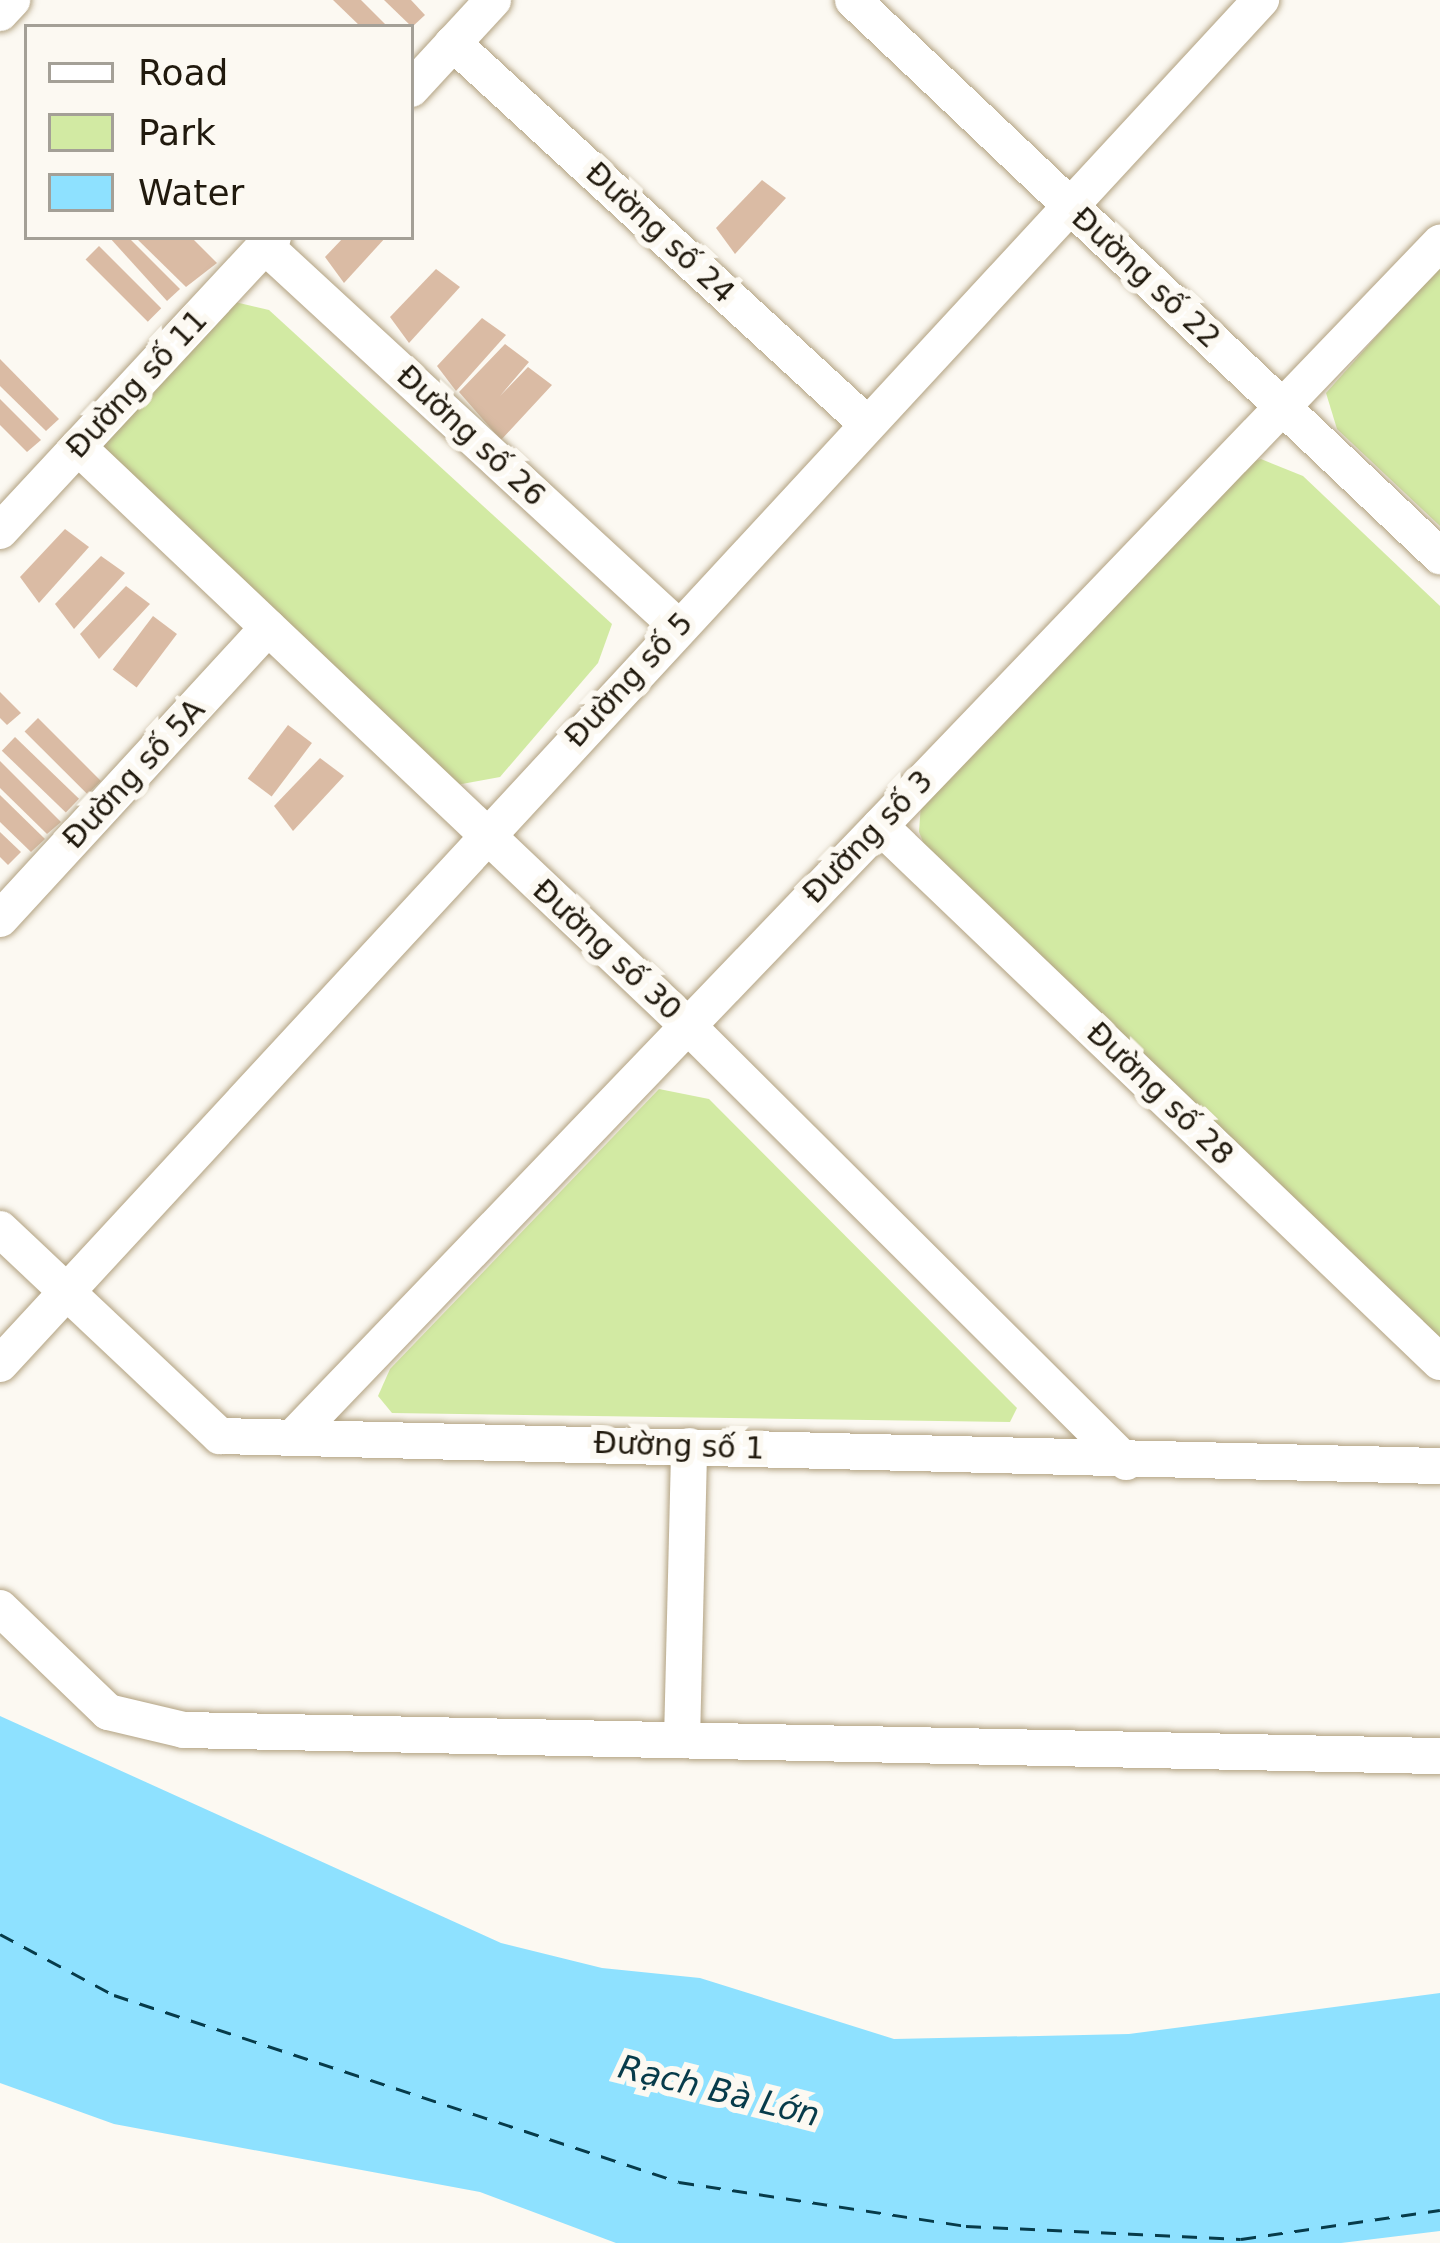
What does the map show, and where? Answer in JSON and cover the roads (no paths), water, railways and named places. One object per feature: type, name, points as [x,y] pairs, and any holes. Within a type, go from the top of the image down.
[{"type":"street","points":[[0,13],[12,0]]},
{"type":"street","points":[[414,85],[494,0]]},
{"type":"street","name":"Đường số 22","points":[[853,0],[1440,556]]},
{"type":"street","name":"Đường số 5","points":[[0,1364],[1261,0]]},
{"type":"street","name":"Đường số 24","points":[[453,43],[866,423]]},
{"type":"street","name":"Đường số 11","points":[[0,531],[269,241]]},
{"type":"street","name":"Đường số 26","points":[[269,241],[678,627]]},
{"type":"street","name":"Đường số 3","points":[[298,1432],[1440,243]]},
{"type":"street","name":"Đường số 30","points":[[78,447],[686,1024],[1126,1462]]},
{"type":"street","name":"Đường số 5A","points":[[0,919],[268,628]]},
{"type":"street","name":"Đường số 28","points":[[880,826],[1440,1362]]},
{"type":"street","name":"Đường số 1","points":[[0,1229],[220,1436],[298,1432],[1126,1462],[1440,1466]]},
{"type":"street","points":[[682,1740],[689,1446]]},
{"type":"street","points":[[0,1608],[108,1712],[184,1730],[1440,1756]]},
{"type":"water","name":"Rạch Bà Lớn","points":[[0,1716],[501,1943],[602,1968],[700,1978],[894,2039],[1129,2034],[1440,1993],[1440,2231],[1341,2243],[616,2243],[480,2192],[114,2124],[0,2083]]}]
